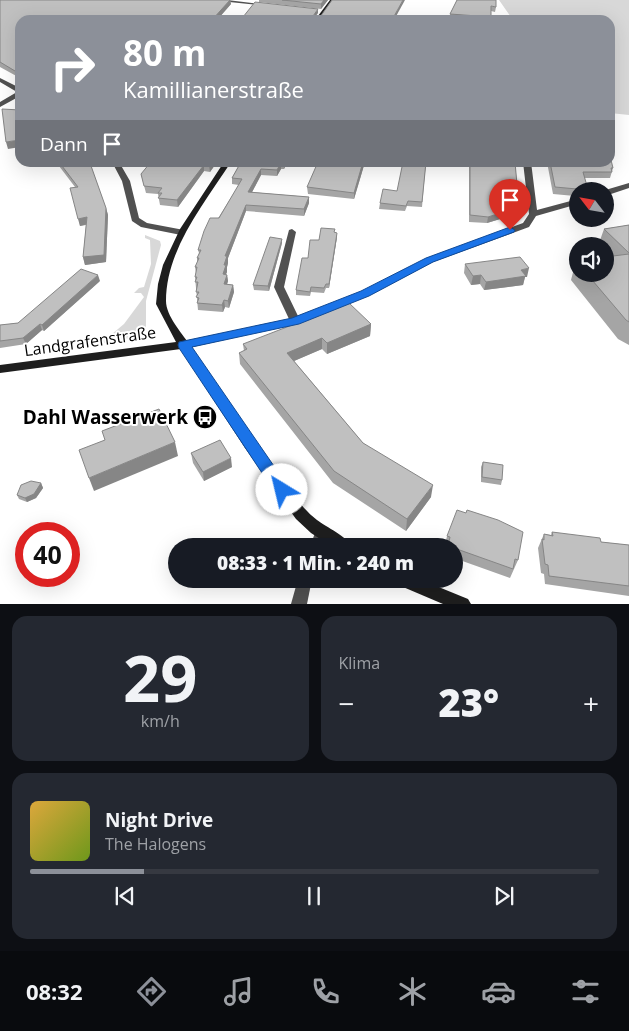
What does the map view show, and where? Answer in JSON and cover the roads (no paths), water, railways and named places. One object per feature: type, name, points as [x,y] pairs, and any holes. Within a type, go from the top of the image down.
[{"type":"street","points":[[212,0],[276,6]]},
{"type":"street","points":[[320,15],[332,0]]},
{"type":"street","points":[[313,10],[323,11]]},
{"type":"street","points":[[0,80],[15,89]]},
{"type":"street","points":[[0,105],[15,95]]},
{"type":"street","points":[[118,167],[126,181],[135,219],[144,225],[181,232]]},
{"type":"street","points":[[225,167],[181,232],[167,267],[161,306],[184,345],[272,478],[318,538]]},
{"type":"street","points":[[184,345],[295,321],[365,294],[430,260],[526,225],[533,214],[528,167]]},
{"type":"street","points":[[614,190],[629,185]]},
{"type":"street","points":[[533,214],[569,204]]},
{"type":"street","points":[[292,232],[279,287],[295,321]]},
{"type":"street","name":"Landgrafenstraße","points":[[0,369],[184,345]]},
{"type":"street","points":[[299,604],[303,588]]},
{"type":"street","points":[[423,588],[463,604]]},
{"type":"place","name":"Dahl Wasserwerk","points":[[205,417]]}]
